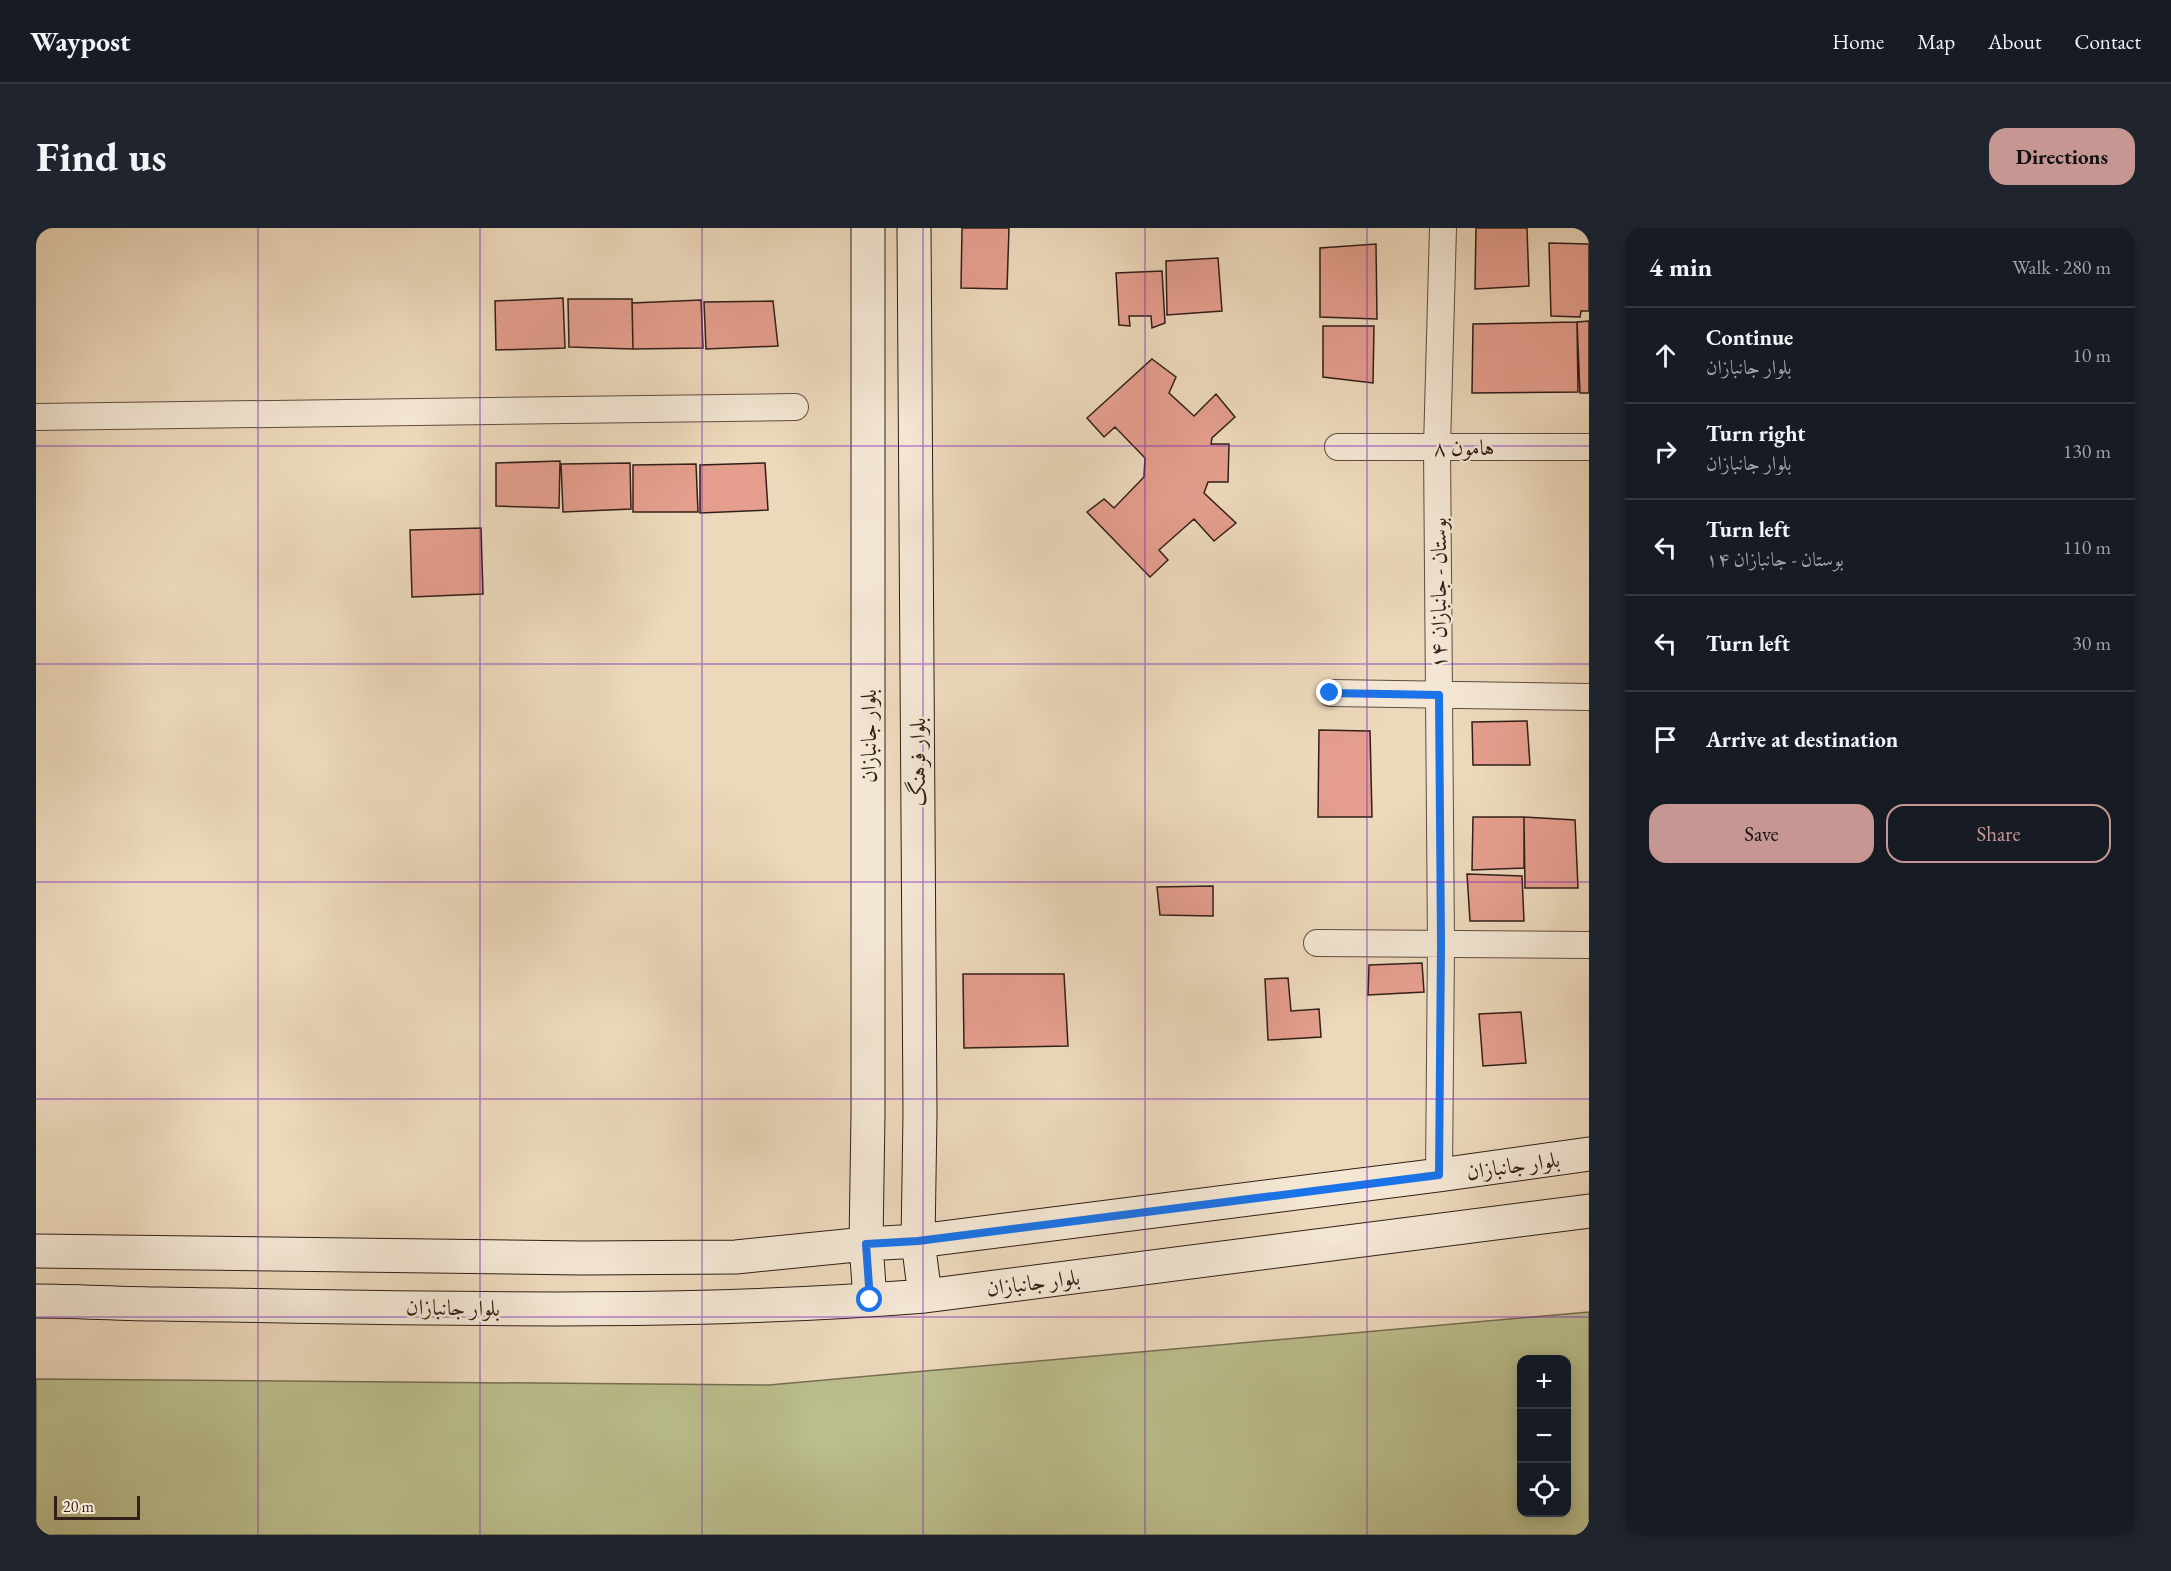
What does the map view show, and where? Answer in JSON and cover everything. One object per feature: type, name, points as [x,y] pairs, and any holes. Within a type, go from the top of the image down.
[{"type":"street","name":"بلوار جانبازان","points":[[868,228],[866,1244],[870,1300]]},
{"type":"street","name":"بلوار فرهنگ","points":[[914,228],[920,1114],[918,1241],[925,1296]]},
{"type":"street","name":"بوستان - جانبازان ۱۴","points":[[1439,1175],[1441,944],[1437,447],[1443,228]]},
{"type":"street","points":[[36,417],[795,407]]},
{"type":"street","name":"هامون ۸","points":[[1338,447],[1589,447]]},
{"type":"street","points":[[1330,693],[1589,697]]},
{"type":"street","points":[[1317,943],[1589,945]]},
{"type":"street","points":[[868,1114],[873,1124],[882,1131],[893,1133],[905,1130],[914,1124],[920,1114]]},
{"type":"street","name":"بلوار جانبازان","points":[[36,1251],[582,1258],[724,1257],[918,1241],[1589,1154]]},
{"type":"street","name":"بلوار جانبازان","points":[[36,1301],[623,1309],[870,1300],[925,1296],[1589,1211]]},
{"type":"street","points":[[160,1304],[161,1252]]},
{"type":"green space","points":[[1589,1312],[1589,1535],[36,1535],[36,1379],[769,1385]]},
{"type":"building","points":[[962,228],[1009,228],[1007,289],[961,288]]},
{"type":"building","points":[[1476,228],[1527,228],[1529,286],[1475,289]]},
{"type":"building","points":[[1549,243],[1589,244],[1589,311],[1581,311],[1580,317],[1551,316]]},
{"type":"building","points":[[1376,244],[1377,319],[1320,317],[1320,248]]},
{"type":"building","points":[[1218,258],[1222,311],[1167,315],[1166,261]]},
{"type":"building","points":[[1162,271],[1165,323],[1152,328],[1151,316],[1129,316],[1130,326],[1119,325],[1116,273]]},
{"type":"building","points":[[563,298],[565,348],[496,350],[495,301]]},
{"type":"building","points":[[568,299],[632,299],[633,349],[569,347]]},
{"type":"building","points":[[701,300],[703,348],[633,349],[632,303]]},
{"type":"building","points":[[773,301],[778,346],[706,349],[704,302]]},
{"type":"building","points":[[1589,321],[1589,393],[1580,393],[1577,322]]},
{"type":"building","points":[[1577,322],[1578,392],[1472,393],[1473,324]]},
{"type":"building","points":[[1323,326],[1374,326],[1373,383],[1323,377]]},
{"type":"building","points":[[1152,359],[1176,377],[1169,393],[1194,416],[1216,394],[1235,417],[1212,438],[1211,444],[1229,444],[1228,482],[1208,482],[1204,493],[1236,523],[1214,541],[1194,519],[1159,550],[1168,560],[1150,577],[1087,512],[1104,499],[1114,508],[1144,477],[1145,458],[1115,427],[1104,437],[1087,418]]},
{"type":"building","points":[[560,461],[559,508],[496,506],[496,463]]},
{"type":"building","points":[[630,463],[631,509],[563,512],[561,464]]},
{"type":"building","points":[[765,463],[768,510],[700,513],[700,465]]},
{"type":"building","points":[[696,464],[698,512],[633,512],[633,465]]},
{"type":"building","points":[[481,528],[483,594],[412,597],[410,530]]},
{"type":"building","points":[[1527,721],[1530,765],[1473,765],[1472,722]]},
{"type":"building","points":[[1319,730],[1370,731],[1372,817],[1318,817]]},
{"type":"building","points":[[1473,817],[1524,817],[1524,868],[1472,870]]},
{"type":"building","points":[[1524,817],[1575,820],[1578,888],[1525,888]]},
{"type":"building","points":[[1467,874],[1522,876],[1524,921],[1470,921]]},
{"type":"building","points":[[1213,886],[1213,916],[1160,915],[1157,887]]},
{"type":"building","points":[[1422,963],[1424,992],[1368,995],[1369,965]]},
{"type":"building","points":[[963,974],[1064,974],[1068,1046],[964,1048]]},
{"type":"building","points":[[1288,978],[1291,1011],[1319,1009],[1321,1037],[1268,1040],[1265,979]]},
{"type":"building","points":[[1521,1012],[1526,1063],[1483,1066],[1479,1014]]},
{"type":"route","points":[[870,1300],[866,1244],[918,1241],[1439,1175],[1441,944],[1439,695],[1330,693]]}]
